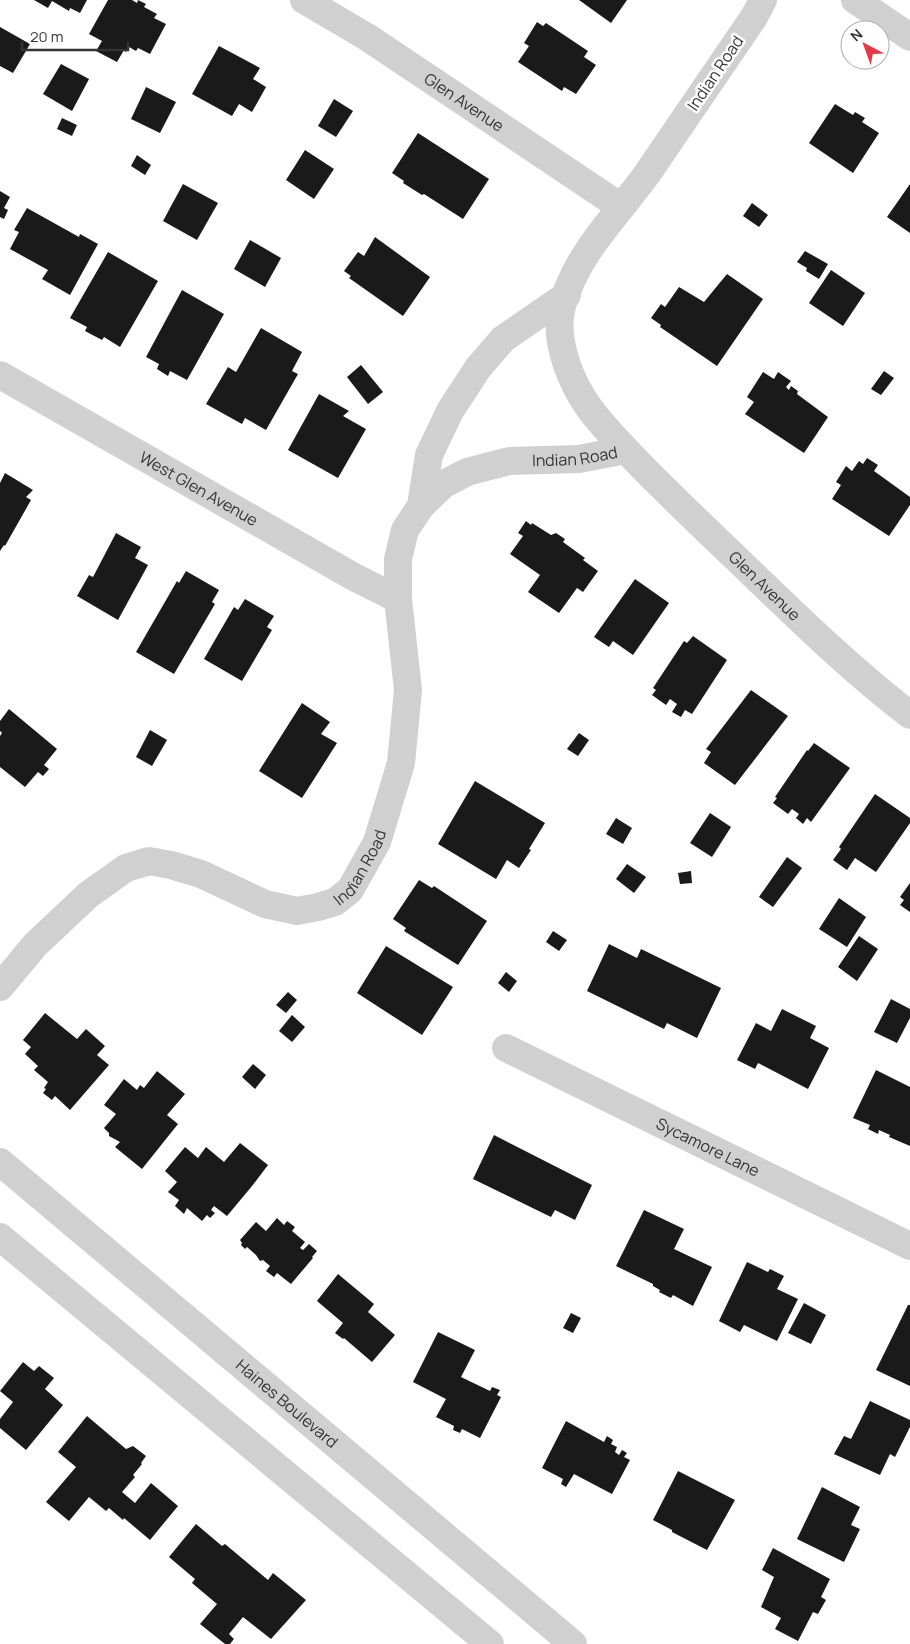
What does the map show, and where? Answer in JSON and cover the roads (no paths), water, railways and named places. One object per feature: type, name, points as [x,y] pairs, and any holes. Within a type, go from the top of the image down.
[{"type":"street","name":"Glen Avenue","points":[[304,0],[367,37],[621,207]]},
{"type":"street","name":"Indian Road","points":[[626,450],[600,423],[582,396],[566,364],[560,336],[562,308],[580,263],[601,231],[621,207],[678,128],[754,17],[763,0]]},
{"type":"street","points":[[855,0],[910,37]]},
{"type":"street","name":"Indian Road","points":[[421,506],[429,455],[450,411],[478,368],[503,339],[567,295]]},
{"type":"street","name":"West Glen Avenue","points":[[0,375],[354,577],[398,599]]},
{"type":"street","name":"Glen Avenue","points":[[626,450],[652,479],[802,620],[884,695],[910,715]]},
{"type":"street","name":"Indian Road","points":[[0,987],[35,946],[88,895],[126,868],[149,861],[171,864],[202,874],[265,904],[298,911],[335,902],[350,890],[377,842],[401,764],[408,690],[398,599],[398,559],[405,530],[421,506],[444,484],[467,472],[509,461],[579,459],[626,450]]},
{"type":"street","name":"Sycamore Lane","points":[[506,1048],[910,1246]]},
{"type":"street","name":"Haines Boulevard","points":[[0,1162],[573,1644]]},
{"type":"street","points":[[0,1238],[490,1644]]}]
